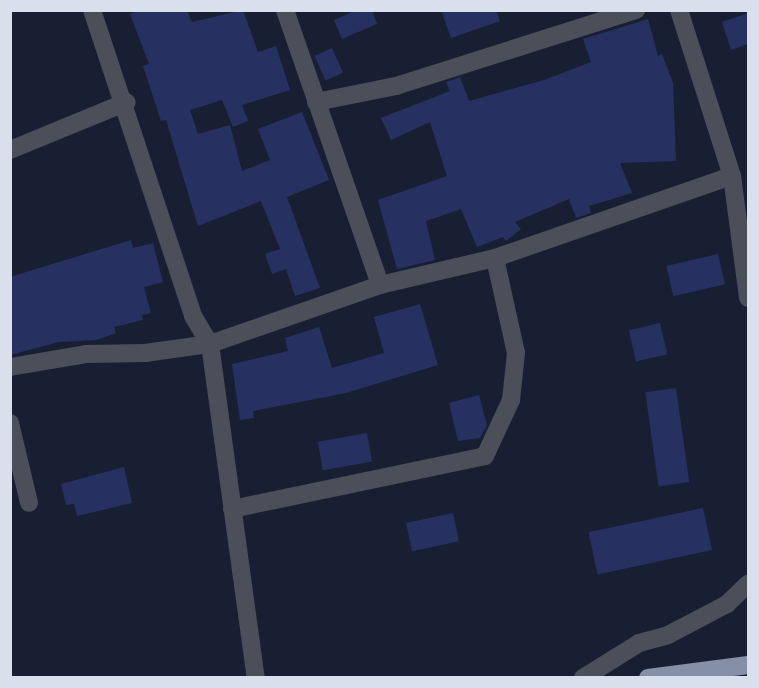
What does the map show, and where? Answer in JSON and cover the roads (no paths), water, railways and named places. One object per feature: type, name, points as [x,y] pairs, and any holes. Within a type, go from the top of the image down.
[{"type":"highway","points":[[648,678],[748,665]]},
{"type":"street","points":[[92,10],[127,102],[193,316],[210,344],[256,678]]},
{"type":"street","points":[[285,10],[380,285]]},
{"type":"street","points":[[316,102],[396,86],[636,10]]},
{"type":"street","points":[[679,10],[732,176],[748,298]]},
{"type":"street","points":[[10,150],[127,102]]},
{"type":"street","points":[[10,367],[86,354],[145,353],[210,344],[380,285],[495,258],[732,176]]},
{"type":"street","points":[[232,509],[485,456],[512,400],[516,352],[495,258]]},
{"type":"street","points":[[10,423],[29,502]]},
{"type":"street","points":[[583,678],[639,643],[668,635],[726,604],[748,584]]}]
